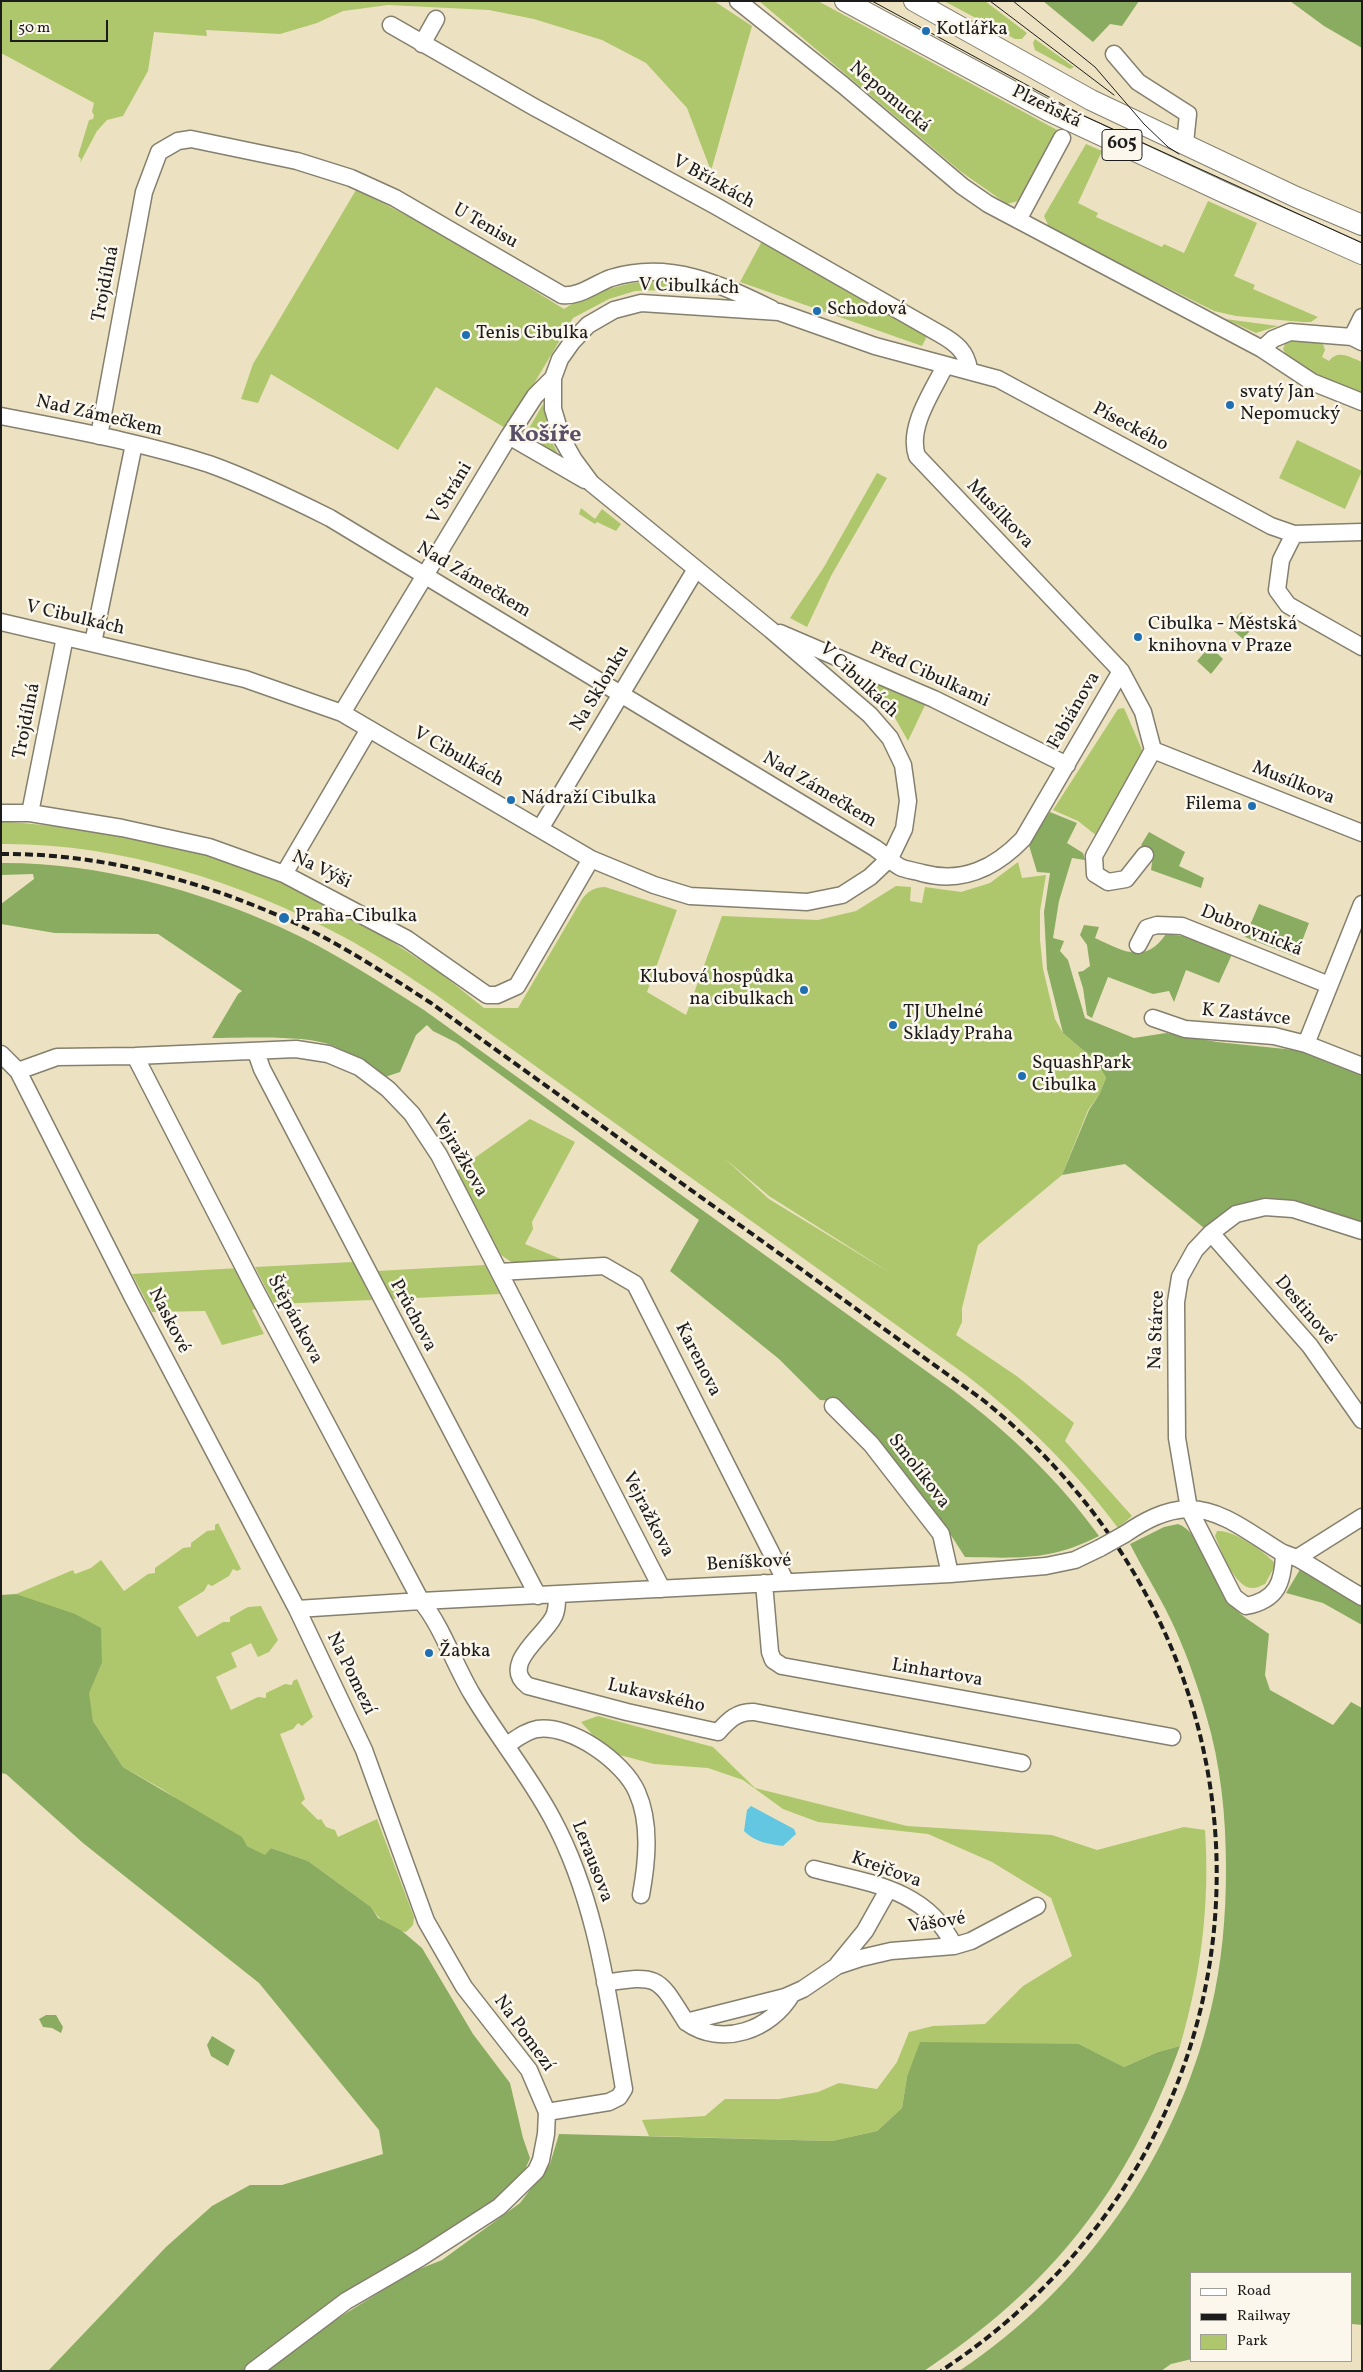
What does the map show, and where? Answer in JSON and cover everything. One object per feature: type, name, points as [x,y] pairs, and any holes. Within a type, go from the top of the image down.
[{"type":"main road","name":"Plzeňská","points":[[845,1],[1049,111],[1362,254]]},
{"type":"main road","name":"Plzeňská","points":[[914,1],[1091,100],[1362,225]]},
{"type":"street","name":"Nepomucká","points":[[738,1],[843,85],[962,186],[988,204],[1262,349],[1312,382],[1362,402]]},
{"type":"street","points":[[422,44],[436,19]]},
{"type":"street","name":"V Břízkách","points":[[391,25],[940,334],[960,348],[967,359],[969,370]]},
{"type":"street","points":[[1114,54],[1138,82],[1188,114],[1185,144]]},
{"type":"street","points":[[1018,220],[1062,138]]},
{"type":"street","name":"U Tenisu","points":[[167,146],[191,139],[297,161],[351,178],[395,198],[562,295],[573,296],[611,279],[641,272],[676,272],[730,288],[779,312]]},
{"type":"street","name":"Trojdílná","points":[[99,436],[144,192],[155,160],[167,146]]},
{"type":"street","name":"V Cibulkách","points":[[1,622],[245,679],[342,714],[591,859],[654,886],[690,896],[807,902],[842,895],[870,878],[890,858],[904,828],[908,801],[903,765],[890,738],[870,715],[771,630],[591,483],[574,460],[562,439],[553,409],[553,378],[560,359],[572,342],[588,325],[614,310],[641,303],[779,312],[875,346],[945,366]]},
{"type":"street","points":[[1262,349],[1273,339],[1290,332],[1357,339],[1362,317]]},
{"type":"street","name":"Píseckého","points":[[945,366],[969,370],[998,379],[1263,521],[1294,534]]},
{"type":"street","name":"Musílkova","points":[[945,366],[917,426],[914,447],[917,456],[1121,671]]},
{"type":"street","name":"V Stráni","points":[[342,714],[509,436],[535,396],[553,378]]},
{"type":"street","name":"Nad Zámečkem","points":[[1,416],[134,444],[208,464],[270,488],[330,518],[890,858]]},
{"type":"street","points":[[509,436],[591,483]]},
{"type":"street","points":[[93,643],[134,444]]},
{"type":"street","points":[[1362,532],[1294,534],[1281,560],[1277,590],[1288,605],[1362,647]]},
{"type":"street","name":"Na Sklonku","points":[[540,829],[696,569]]},
{"type":"street","name":"Před Cibulkami","points":[[771,630],[798,639],[934,699],[1067,765]]},
{"type":"street","name":"Trojdílná","points":[[30,813],[65,637]]},
{"type":"street","name":"Fabiánova","points":[[1121,671],[1143,712],[1153,750]]},
{"type":"street","name":"Fabiánova","points":[[890,858],[900,867],[930,875],[956,877],[977,872],[994,864],[1009,853],[1023,839],[1121,671]]},
{"type":"street","points":[[284,874],[369,729]]},
{"type":"street","points":[[1145,855],[1126,879],[1108,882],[1095,874],[1094,856],[1153,750]]},
{"type":"street","name":"Musílkova","points":[[1153,750],[1362,833]]},
{"type":"street","name":"Na Výši","points":[[1,813],[30,813],[122,828],[209,847],[284,874],[407,938],[486,995],[497,995],[517,986],[591,859]]},
{"type":"street","points":[[1306,1044],[1362,904]]},
{"type":"street","name":"Dubrovnická","points":[[1138,945],[1147,928],[1157,925],[1182,926],[1329,985]]},
{"type":"street","name":"K Zastávce","points":[[1154,1018],[1185,1029],[1274,1036],[1306,1044],[1362,1066]]},
{"type":"street","name":"Vejražkova","points":[[18,1072],[57,1057],[256,1052],[296,1049],[328,1054],[359,1067],[388,1089],[412,1114],[439,1155],[662,1589]]},
{"type":"street","name":"Průchova","points":[[256,1052],[262,1069],[369,1276],[538,1596]]},
{"type":"street","name":"Naskové","points":[[1,1054],[18,1072],[132,1296],[297,1609]]},
{"type":"street","name":"Štěpánkova","points":[[135,1056],[256,1291],[421,1601]]},
{"type":"street","name":"Na Stárce","points":[[1291,1556],[1281,1581],[1272,1595],[1258,1604],[1246,1606],[1234,1597],[1189,1509],[1177,1438],[1176,1302],[1180,1277],[1195,1250],[1211,1233],[1236,1214],[1265,1208],[1292,1209],[1362,1231]]},
{"type":"street","name":"Destinové","points":[[1211,1233],[1310,1346],[1362,1420]]},
{"type":"street","name":"Karenova","points":[[499,1272],[604,1266],[635,1284],[786,1582]]},
{"type":"street","name":"Smolíkova","points":[[833,1406],[871,1444],[941,1534],[950,1574]]},
{"type":"street","points":[[1189,1509],[1207,1512],[1225,1519],[1362,1597]]},
{"type":"street","name":"Beníškové","points":[[297,1609],[950,1574],[1046,1566],[1075,1560],[1125,1534],[1149,1518],[1189,1509]]},
{"type":"street","points":[[1291,1556],[1362,1516]]},
{"type":"street","name":"Linhartova","points":[[764,1583],[770,1652],[773,1660],[782,1666],[1172,1737]]},
{"type":"street","name":"Lukavského","points":[[557,1595],[554,1618],[519,1663],[519,1675],[528,1686],[627,1712],[718,1732],[735,1716],[743,1712],[754,1712],[1022,1763]]},
{"type":"street","name":"Lerausova","points":[[421,1601],[430,1612],[453,1661],[472,1695],[507,1745],[553,1818],[586,1897],[606,1983],[624,2089],[619,2097],[609,2102],[547,2112]]},
{"type":"street","name":"Na Pomezí","points":[[254,2371],[346,2301],[420,2258],[498,2208],[536,2171],[541,2160],[546,2134],[547,2112],[529,2070],[464,1987],[426,1921],[364,1750],[297,1609]]},
{"type":"street","points":[[507,1745],[523,1734],[537,1729],[549,1729],[580,1740],[609,1756],[637,1792],[643,1816],[646,1856],[641,1895]]},
{"type":"street","name":"Krejčova","points":[[814,1869],[907,1897],[926,1908],[946,1930],[954,1946]]},
{"type":"street","name":"Vášové","points":[[837,1966],[865,1931],[888,1890]]},
{"type":"street","name":"Vášové","points":[[606,1983],[642,1978],[660,1983],[686,2022],[752,2007],[792,1994],[837,1966],[861,1958],[891,1951],[954,1946],[983,1935],[1036,1906]]},
{"type":"green space","points":[[1,1],[714,1],[752,26],[711,171],[687,108],[646,63],[602,40],[534,19],[489,10],[388,5],[343,11],[317,23],[280,34],[206,30],[207,36],[154,32],[148,71],[123,116],[107,120],[97,131],[80,163],[81,159],[78,156],[89,120],[93,119],[94,103],[1,53]]},
{"type":"green space","points":[[759,1],[818,1],[1059,131],[1018,201],[1007,204],[960,171]]},
{"type":"green space","points":[[944,1],[985,1],[1027,33],[1022,39],[1015,39]]},
{"type":"green space","points":[[1043,1],[1139,1],[1122,26],[1110,24],[1093,42]]},
{"type":"green space","points":[[1290,1],[1362,1],[1362,48],[1324,26]]},
{"type":"green space","points":[[1035,39],[1074,67],[1070,69],[1035,50],[1033,43]]},
{"type":"green space","points":[[1086,144],[1102,151],[1078,203],[1098,213],[1096,217],[1162,247],[1164,244],[1184,253],[1208,201],[1257,223],[1234,276],[1255,285],[1253,289],[1318,317],[1311,322],[1302,322],[1236,316],[1214,311],[1050,229],[1044,216]]},
{"type":"green space","points":[[356,190],[436,232],[564,309],[589,296],[635,283],[665,281],[688,283],[713,290],[712,293],[662,290],[635,291],[609,299],[573,318],[507,429],[436,387],[398,450],[271,374],[258,403],[241,399],[253,364]]},
{"type":"green space","points":[[762,241],[928,334],[922,346],[740,282]]},
{"type":"green space","points":[[1225,319],[1278,326],[1256,333]]},
{"type":"green space","points":[[1291,339],[1322,341],[1325,350],[1322,357],[1329,361],[1336,355],[1344,355],[1362,362],[1362,392],[1306,370],[1296,364],[1283,349],[1285,344]]},
{"type":"green space","points":[[543,404],[551,440],[561,460],[523,439]]},
{"type":"green space","points":[[1297,440],[1362,471],[1345,509],[1279,478]]},
{"type":"green space","points":[[877,473],[887,478],[831,576],[807,627],[790,618],[824,567]]},
{"type":"green space","points":[[581,508],[595,519],[602,509],[621,524],[616,531],[597,522],[595,524],[579,514]]},
{"type":"green space","points":[[1241,612],[1256,624],[1243,639],[1228,626]]},
{"type":"green space","points":[[1210,646],[1223,659],[1211,674],[1197,661]]},
{"type":"green space","points":[[823,654],[926,703],[908,741],[895,718]]},
{"type":"green space","points":[[1124,708],[1143,752],[1097,836],[1078,821],[1053,810],[1118,709]]},
{"type":"green space","points":[[1050,812],[1077,823],[1067,843],[1083,853],[1085,860],[1072,858],[1059,901],[1053,938],[1064,941],[1060,951],[1068,960],[1085,1018],[1134,1038],[1166,1033],[1217,1042],[1305,1051],[1362,1073],[1362,1223],[1308,1205],[1291,1201],[1269,1200],[1233,1210],[1204,1228],[1125,1164],[1062,1175],[1089,1110],[1099,1095],[1106,1078],[1097,1062],[1063,1033],[1047,969],[1044,912],[1050,873],[1037,872],[1028,842]]},
{"type":"green space","points":[[1,821],[74,828],[203,853],[254,870],[337,906],[443,975],[484,1008],[518,1008],[582,899],[592,890],[605,887],[677,910],[647,992],[686,1015],[722,916],[818,920],[856,911],[896,886],[911,887],[910,901],[922,903],[925,887],[961,892],[990,883],[1018,862],[1022,878],[1046,875],[1040,911],[1040,940],[1043,969],[1055,1019],[1063,1033],[1097,1062],[1106,1078],[1099,1095],[1088,1110],[1062,1175],[978,1245],[962,1308],[962,1322],[956,1335],[1018,1377],[1074,1423],[1065,1441],[1132,1516],[1118,1528],[1084,1486],[1047,1446],[966,1375],[435,994],[366,949],[262,898],[220,882],[177,869],[134,858],[90,850],[46,845],[1,844]],"holes":[[[723,1157],[769,1196],[892,1274],[769,1199]]]},
{"type":"green space","points":[[1149,832],[1185,852],[1179,866],[1204,878],[1201,888],[1151,870],[1153,855],[1141,845]]},
{"type":"green space","points":[[1,863],[72,867],[144,880],[179,890],[248,913],[280,927],[372,977],[424,1010],[954,1391],[994,1423],[1050,1476],[1099,1536],[1065,1550],[1049,1554],[1002,1558],[965,1557],[947,1529],[836,1401],[820,1400],[779,1359],[670,1271],[699,1220],[457,1043],[433,1031],[427,1025],[416,1035],[400,1072],[385,1077],[343,1050],[316,1041],[271,1038],[212,1038],[238,994],[242,991],[158,934],[55,933],[1,924],[1,904],[34,879],[33,874],[1,875]]},
{"type":"green space","points":[[1259,904],[1309,923],[1296,957],[1245,937]]},
{"type":"green space","points":[[1084,925],[1099,927],[1095,938],[1124,951],[1142,952],[1150,950],[1166,934],[1182,936],[1184,930],[1234,950],[1219,983],[1186,970],[1174,1002],[1169,991],[1153,994],[1108,977],[1092,1018],[1087,1015],[1083,988],[1078,972],[1090,966],[1087,945],[1080,935]]},
{"type":"green space","points":[[530,1119],[575,1142],[532,1222],[533,1229],[525,1244],[568,1262],[516,1265],[501,1255],[456,1171]]},
{"type":"green space","points":[[353,1262],[372,1300],[274,1304],[255,1267]]},
{"type":"green space","points":[[485,1265],[500,1294],[392,1299],[377,1271]]},
{"type":"green space","points":[[240,1268],[260,1308],[252,1310],[264,1334],[222,1345],[205,1311],[152,1312],[132,1274]]},
{"type":"green space","points":[[218,1523],[241,1569],[237,1571],[233,1569],[229,1576],[212,1586],[208,1584],[204,1591],[178,1607],[197,1637],[223,1622],[230,1622],[230,1617],[248,1607],[261,1606],[278,1640],[269,1652],[258,1657],[251,1643],[231,1653],[237,1667],[216,1677],[231,1710],[258,1697],[266,1698],[266,1693],[285,1684],[292,1685],[293,1681],[297,1679],[313,1717],[302,1726],[298,1723],[293,1729],[280,1734],[305,1799],[301,1803],[318,1820],[321,1819],[326,1827],[335,1830],[338,1837],[377,1819],[414,1917],[413,1925],[406,1932],[386,1924],[371,1907],[308,1861],[271,1848],[265,1856],[162,1789],[123,1767],[93,1721],[88,1693],[102,1663],[16,1594],[73,1570],[75,1574],[91,1568],[101,1560],[124,1591],[148,1574],[155,1573],[155,1568],[183,1548],[191,1547],[191,1543],[207,1531],[215,1530],[215,1525]]},
{"type":"green space","points":[[1178,1524],[1193,1536],[1207,1558],[1229,1602],[1242,1615],[1269,1634],[1265,1675],[1270,1690],[1333,1725],[1351,1702],[1362,1708],[1362,2325],[1353,2324],[1353,2272],[1190,2272],[1190,2359],[1171,2364],[1161,2371],[959,2371],[1004,2338],[1046,2300],[1085,2259],[1119,2214],[1149,2166],[1175,2115],[1196,2063],[1211,2009],[1221,1957],[1226,1887],[1225,1830],[1219,1772],[1206,1715],[1185,1652],[1165,1609],[1130,1544],[1164,1527]]},
{"type":"green space","points":[[1217,1531],[1224,1531],[1240,1537],[1276,1564],[1265,1584],[1254,1588],[1247,1587],[1241,1583],[1225,1559],[1215,1536]]},
{"type":"green space","points":[[1302,1566],[1362,1602],[1362,1625],[1323,1603],[1286,1593]]},
{"type":"green space","points":[[16,1594],[75,1614],[101,1628],[102,1663],[89,1693],[93,1721],[123,1767],[242,1837],[247,1846],[265,1855],[271,1848],[308,1861],[371,1907],[378,1918],[402,1931],[422,1948],[473,2034],[510,2083],[523,2138],[530,2158],[520,2182],[466,2225],[368,2278],[364,2288],[245,2371],[48,2371],[166,2247],[212,2206],[250,2185],[282,2185],[383,2154],[379,2130],[259,1983],[83,1843],[6,1774],[1,1773],[1,1595]]},
{"type":"green space","points":[[598,1716],[713,1747],[755,1788],[907,1826],[1052,1835],[1097,1850],[1184,1827],[1205,1830],[1206,1885],[1202,1939],[1193,1993],[1180,2046],[1158,2052],[1124,2067],[1079,2044],[907,2077],[902,2108],[877,2131],[832,2141],[649,2136],[642,2120],[705,2116],[725,2099],[779,2099],[818,2092],[839,2083],[877,2089],[897,2062],[909,2032],[933,2026],[985,2024],[1023,1986],[1072,1956],[1051,1898],[992,1862],[928,1834],[818,1822],[783,1809],[743,1780],[708,1768],[654,1764],[608,1752],[581,1722]]},
{"type":"green space","points":[[46,2015],[56,2015],[63,2027],[61,2033],[52,2028],[43,2027],[39,2019]]},
{"type":"green space","points":[[212,2036],[235,2050],[228,2066],[211,2056],[207,2045]]},
{"type":"green space","points":[[920,2042],[1079,2044],[1124,2067],[1158,2052],[1180,2046],[1159,2098],[1136,2146],[1110,2190],[1080,2231],[1047,2269],[1010,2305],[969,2339],[924,2371],[267,2371],[308,2337],[412,2272],[442,2260],[520,2203],[550,2164],[559,2134],[832,2141],[877,2131],[902,2108],[907,2077]]},
{"type":"water","points":[[751,1806],[794,1829],[796,1834],[783,1846],[753,1838],[744,1831],[747,1810]]},
{"type":"tram line","points":[[872,1],[1084,116],[1362,243]]},
{"type":"tram line","points":[[990,1],[1114,95]]},
{"type":"tram line","points":[[1013,1],[1095,67],[1144,124],[1168,147],[1179,154]]},
{"type":"railway","points":[[1,854],[73,858],[146,871],[181,880],[216,891],[284,918],[322,936],[359,957],[431,1003],[983,1400],[1089,1507],[1163,1630],[1206,1761],[1216,1897],[1195,2031],[1142,2158],[1057,2273],[941,2371]]},
{"type":"place","name":"Kotlářka","points":[[926,31]]},
{"type":"place","name":"Schodová","points":[[817,311]]},
{"type":"place","name":"Tenis Cibulka","points":[[466,335]]},
{"type":"place","name":"svatý Jan Nepomucký","points":[[1230,405]]},
{"type":"place","name":"Cibulka - Městská knihovna v Praze","points":[[1138,637]]},
{"type":"place","name":"Nádraží Cibulka","points":[[511,800]]},
{"type":"place","name":"Filema","points":[[1252,806]]},
{"type":"place","name":"Praha-Cibulka","points":[[284,918]]},
{"type":"place","name":"Klubová hospůdka na cibulkach","points":[[804,990]]},
{"type":"place","name":"TJ Uhelné Sklady Praha","points":[[893,1025]]},
{"type":"place","name":"SquashPark Cibulka","points":[[1022,1076]]},
{"type":"place","name":"Žabka","points":[[429,1653]]},
{"type":"district","name":"Košíře","points":[[545,437]]}]
